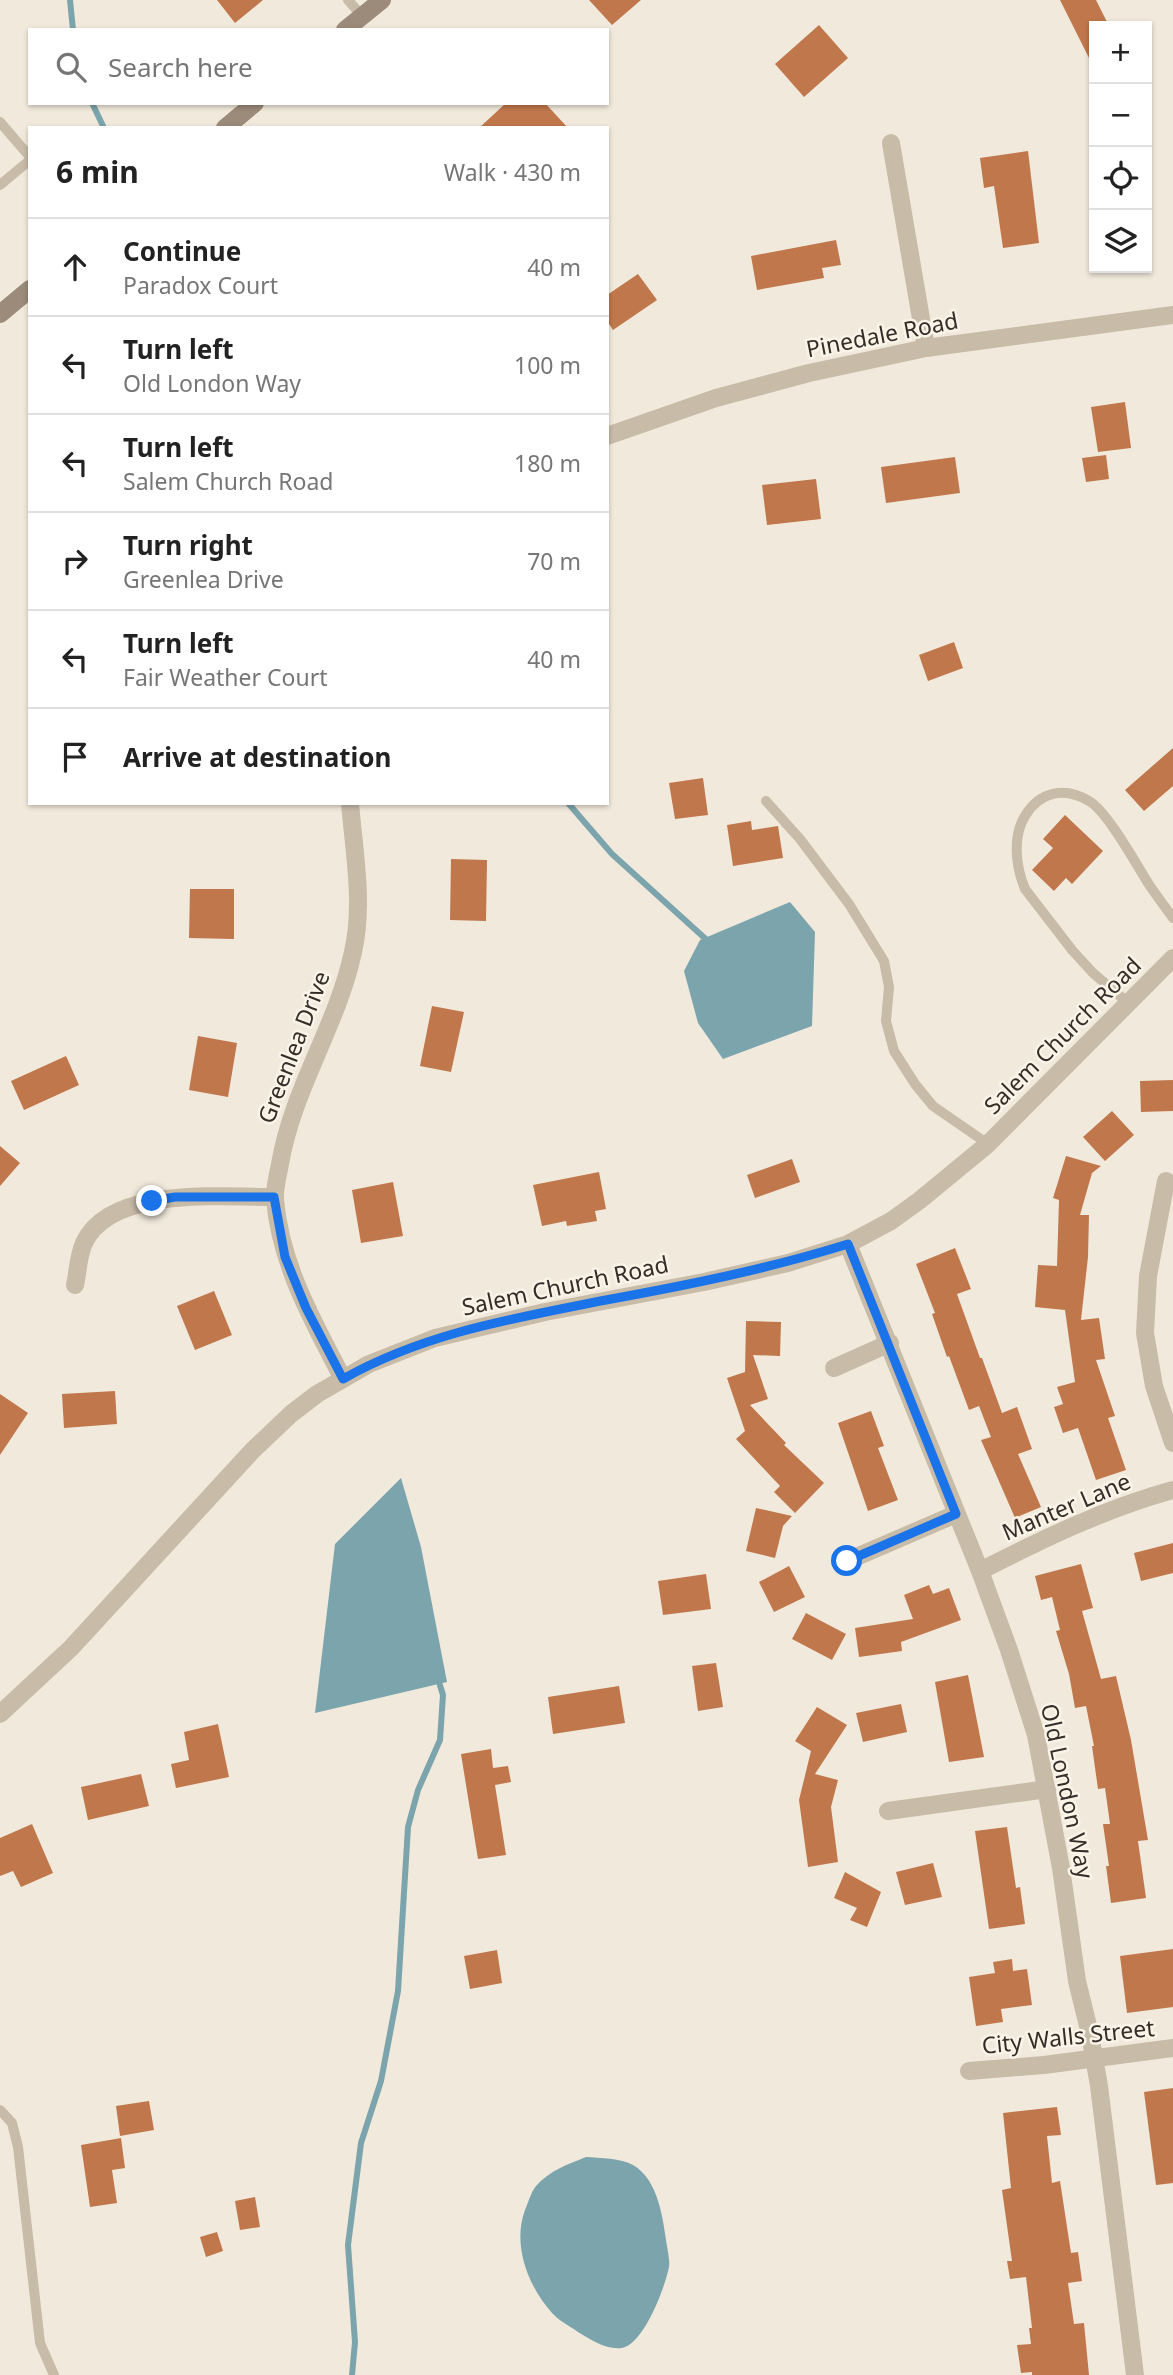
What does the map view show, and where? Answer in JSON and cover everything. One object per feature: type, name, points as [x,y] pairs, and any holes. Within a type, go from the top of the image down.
[{"type":"main road","points":[[347,28],[382,0]]},
{"type":"main road","points":[[227,126],[253,105]]},
{"type":"main road","points":[[0,314],[28,291]]},
{"type":"street","points":[[891,143],[926,348]]},
{"type":"street","name":"Pinedale Road","points":[[609,435],[716,398],[781,379],[926,348],[1173,316]]},
{"type":"street","name":"Greenlea Drive","points":[[343,1379],[306,1308],[285,1257],[274,1197],[284,1138],[296,1100],[334,1010],[353,953],[358,906],[350,805]]},
{"type":"street","name":"Salem Church Road","points":[[0,1714],[71,1648],[216,1487],[276,1427],[317,1394],[369,1364],[405,1348],[445,1335],[764,1268],[848,1244],[891,1221],[988,1144],[1173,958]]},
{"type":"street","points":[[1166,1181],[1148,1276],[1145,1333],[1154,1386],[1173,1443]]},
{"type":"street","points":[[75,1286],[84,1242],[98,1224],[123,1210],[175,1197],[274,1197]]},
{"type":"street","name":"Old London Way","points":[[848,1244],[980,1571],[1036,1735],[1061,1868],[1077,1981],[1094,2059],[1135,2375]]},
{"type":"street","points":[[834,1368],[890,1343]]},
{"type":"street","name":"Manter Lane","points":[[980,1571],[1083,1520],[1173,1490]]},
{"type":"street","points":[[847,1561],[956,1514]]},
{"type":"street","points":[[888,1811],[1047,1789]]},
{"type":"street","name":"City Walls Street","points":[[969,2071],[1173,2048]]},
{"type":"lane","points":[[348,0],[362,16]]},
{"type":"lane","points":[[0,122],[28,157]]},
{"type":"lane","points":[[0,185],[28,161]]},
{"type":"lane","points":[[1128,1002],[1093,973],[1072,950],[1025,889],[1017,850],[1020,824],[1031,806],[1042,796],[1057,793],[1091,801],[1125,845],[1173,918]]},
{"type":"lane","points":[[766,801],[800,839],[849,904],[884,961],[888,986],[886,1021],[894,1051],[915,1084],[933,1106],[988,1144]]},
{"type":"lane","points":[[0,2110],[12,2123],[18,2147],[40,2343],[54,2375]]},
{"type":"water","points":[[790,902],[815,932],[812,1026],[723,1059],[698,1023],[684,971],[700,940]]},
{"type":"water","points":[[401,1478],[421,1547],[447,1682],[315,1713],[335,1544]]},
{"type":"water","points":[[586,2157],[623,2161],[642,2172],[654,2190],[664,2224],[669,2265],[663,2288],[645,2326],[630,2344],[622,2348],[599,2344],[555,2316],[529,2278],[522,2251],[521,2223],[534,2188],[553,2172]]},
{"type":"building","points":[[217,0],[263,0],[235,23]]},
{"type":"building","points":[[589,0],[641,0],[612,25]]},
{"type":"building","points":[[1060,0],[1096,0],[1106,21],[1089,21],[1089,58]]},
{"type":"building","points":[[819,25],[848,58],[804,97],[775,64]]},
{"type":"building","points":[[504,105],[547,105],[566,126],[481,126]]},
{"type":"building","points":[[1028,151],[1039,243],[1003,248],[994,186],[984,188],[980,158]]},
{"type":"building","points":[[836,240],[841,265],[822,268],[824,278],[757,290],[751,256]]},
{"type":"building","points":[[638,274],[657,300],[613,330],[609,324],[609,294]]},
{"type":"building","points":[[1125,402],[1131,448],[1098,452],[1091,407]]},
{"type":"building","points":[[1106,455],[1109,479],[1086,482],[1082,458]]},
{"type":"building","points":[[955,457],[960,493],[886,503],[881,467]]},
{"type":"building","points":[[816,479],[821,519],[767,525],[762,485]]},
{"type":"building","points":[[954,642],[963,668],[928,681],[919,655]]},
{"type":"building","points":[[1173,748],[1173,786],[1144,811],[1125,790]]},
{"type":"building","points":[[703,778],[708,815],[675,819],[669,783]]},
{"type":"building","points":[[1065,815],[1103,851],[1072,884],[1066,878],[1054,891],[1032,870],[1053,848],[1043,839]]},
{"type":"building","points":[[751,821],[752,830],[778,826],[783,858],[733,866],[727,825]]},
{"type":"building","points":[[451,859],[487,860],[486,921],[450,920]]},
{"type":"building","points":[[190,889],[234,889],[234,939],[189,938]]},
{"type":"building","points":[[432,1006],[464,1012],[451,1072],[420,1066]]},
{"type":"building","points":[[198,1036],[237,1043],[228,1097],[189,1090]]},
{"type":"building","points":[[66,1056],[79,1085],[24,1110],[11,1081]]},
{"type":"building","points":[[1173,1080],[1173,1111],[1141,1112],[1140,1081]]},
{"type":"building","points":[[1112,1111],[1134,1135],[1105,1161],[1083,1137]]},
{"type":"building","points":[[0,1146],[20,1163],[0,1186]]},
{"type":"building","points":[[1066,1156],[1101,1166],[1092,1173],[1080,1215],[1089,1215],[1088,1257],[1081,1320],[1099,1318],[1105,1359],[1096,1360],[1115,1416],[1108,1418],[1126,1470],[1096,1480],[1078,1428],[1063,1433],[1054,1407],[1063,1404],[1057,1387],[1075,1382],[1065,1310],[1035,1307],[1038,1265],[1057,1266],[1059,1200],[1053,1198]]},
{"type":"building","points":[[792,1159],[800,1182],[755,1198],[747,1175]]},
{"type":"building","points":[[599,1172],[606,1209],[595,1211],[597,1221],[567,1226],[566,1221],[542,1226],[533,1185]]},
{"type":"building","points":[[393,1182],[403,1236],[361,1243],[352,1190]]},
{"type":"building","points":[[955,1248],[971,1289],[957,1294],[980,1358],[1002,1413],[1017,1407],[1032,1449],[1018,1454],[1041,1507],[1015,1518],[981,1440],[991,1437],[979,1406],[969,1410],[949,1356],[947,1357],[932,1314],[935,1313],[916,1264]]},
{"type":"building","points":[[214,1291],[232,1335],[195,1350],[177,1306]]},
{"type":"building","points":[[746,1321],[781,1322],[780,1356],[753,1355],[768,1399],[750,1405],[786,1443],[784,1445],[824,1483],[795,1513],[774,1492],[780,1486],[736,1439],[745,1431],[727,1378],[745,1372]]},
{"type":"building","points":[[115,1391],[117,1424],[64,1428],[62,1394]]},
{"type":"building","points":[[0,1394],[28,1413],[0,1455]]},
{"type":"building","points":[[871,1411],[884,1446],[878,1448],[898,1500],[868,1511],[838,1423]]},
{"type":"building","points":[[756,1508],[792,1516],[783,1526],[775,1558],[746,1551]]},
{"type":"building","points":[[1173,1543],[1173,1573],[1141,1581],[1134,1553]]},
{"type":"building","points":[[1081,1564],[1093,1608],[1082,1611],[1101,1679],[1116,1676],[1131,1740],[1148,1840],[1138,1841],[1146,1898],[1111,1903],[1103,1824],[1110,1824],[1105,1788],[1098,1789],[1094,1746],[1086,1706],[1075,1708],[1069,1674],[1056,1631],[1060,1630],[1052,1597],[1041,1600],[1035,1576]]},
{"type":"building","points":[[789,1566],[805,1597],[774,1612],[759,1582]]},
{"type":"building","points":[[706,1574],[711,1609],[663,1615],[658,1581]]},
{"type":"building","points":[[929,1585],[933,1594],[949,1588],[961,1620],[901,1642],[902,1651],[859,1657],[855,1628],[913,1619],[904,1595]]},
{"type":"building","points":[[806,1613],[846,1634],[832,1660],[792,1639]]},
{"type":"building","points":[[716,1663],[723,1707],[698,1711],[692,1666]]},
{"type":"building","points":[[968,1675],[984,1757],[949,1762],[935,1682]]},
{"type":"building","points":[[619,1686],[625,1723],[553,1734],[548,1697]]},
{"type":"building","points":[[901,1704],[907,1732],[863,1742],[856,1713]]},
{"type":"building","points":[[817,1707],[847,1725],[815,1774],[838,1780],[831,1807],[838,1862],[808,1867],[799,1800],[811,1751],[795,1741]]},
{"type":"building","points":[[218,1724],[229,1777],[176,1788],[171,1764],[189,1760],[184,1732]]},
{"type":"building","points":[[491,1749],[493,1768],[508,1766],[511,1782],[495,1785],[506,1855],[478,1859],[461,1754]]},
{"type":"building","points":[[141,1774],[149,1806],[88,1820],[81,1787]]},
{"type":"building","points":[[32,1824],[53,1873],[21,1887],[13,1871],[0,1876],[0,1838]]},
{"type":"building","points":[[1007,1827],[1016,1888],[1020,1887],[1025,1924],[989,1929],[975,1831]]},
{"type":"building","points":[[933,1863],[942,1897],[905,1905],[896,1872]]},
{"type":"building","points":[[845,1872],[881,1892],[867,1927],[850,1920],[857,1908],[834,1898]]},
{"type":"building","points":[[1173,1949],[1173,2007],[1127,2013],[1120,1956]]},
{"type":"building","points":[[497,1950],[502,1983],[470,1989],[464,1956]]},
{"type":"building","points":[[1012,1959],[1013,1971],[1027,1969],[1032,2005],[1001,2009],[1003,2022],[976,2026],[969,1977],[995,1973],[993,1962]]},
{"type":"building","points":[[1173,2088],[1173,2183],[1156,2185],[1144,2092]]},
{"type":"building","points":[[149,2101],[154,2130],[120,2136],[116,2106]]},
{"type":"building","points":[[1057,2107],[1061,2135],[1047,2136],[1052,2183],[1060,2181],[1071,2253],[1078,2252],[1082,2281],[1068,2283],[1074,2324],[1084,2323],[1089,2375],[1021,2373],[1017,2345],[1031,2344],[1029,2328],[1032,2328],[1026,2277],[1010,2279],[1007,2261],[1012,2261],[1002,2190],[1011,2188],[1003,2113]]},
{"type":"building","points":[[121,2138],[125,2168],[112,2170],[117,2203],[90,2207],[81,2145]]},
{"type":"building","points":[[255,2197],[260,2227],[240,2230],[235,2201]]},
{"type":"building","points":[[217,2232],[223,2251],[206,2257],[200,2237]]},
{"type":"waterway","points":[[70,0],[73,28]]},
{"type":"waterway","points":[[93,105],[103,126]]},
{"type":"waterway","points":[[570,805],[612,854],[709,942]]},
{"type":"waterway","points":[[352,2375],[355,2342],[348,2245],[361,2143],[381,2081],[398,1991],[408,1827],[418,1790],[440,1740],[443,1695],[438,1679]]},
{"type":"route","points":[[152,1201],[175,1197],[274,1197],[285,1257],[306,1308],[343,1379],[405,1348],[466,1329],[705,1282],[788,1263],[848,1244],[890,1343],[956,1514],[847,1561]]}]
